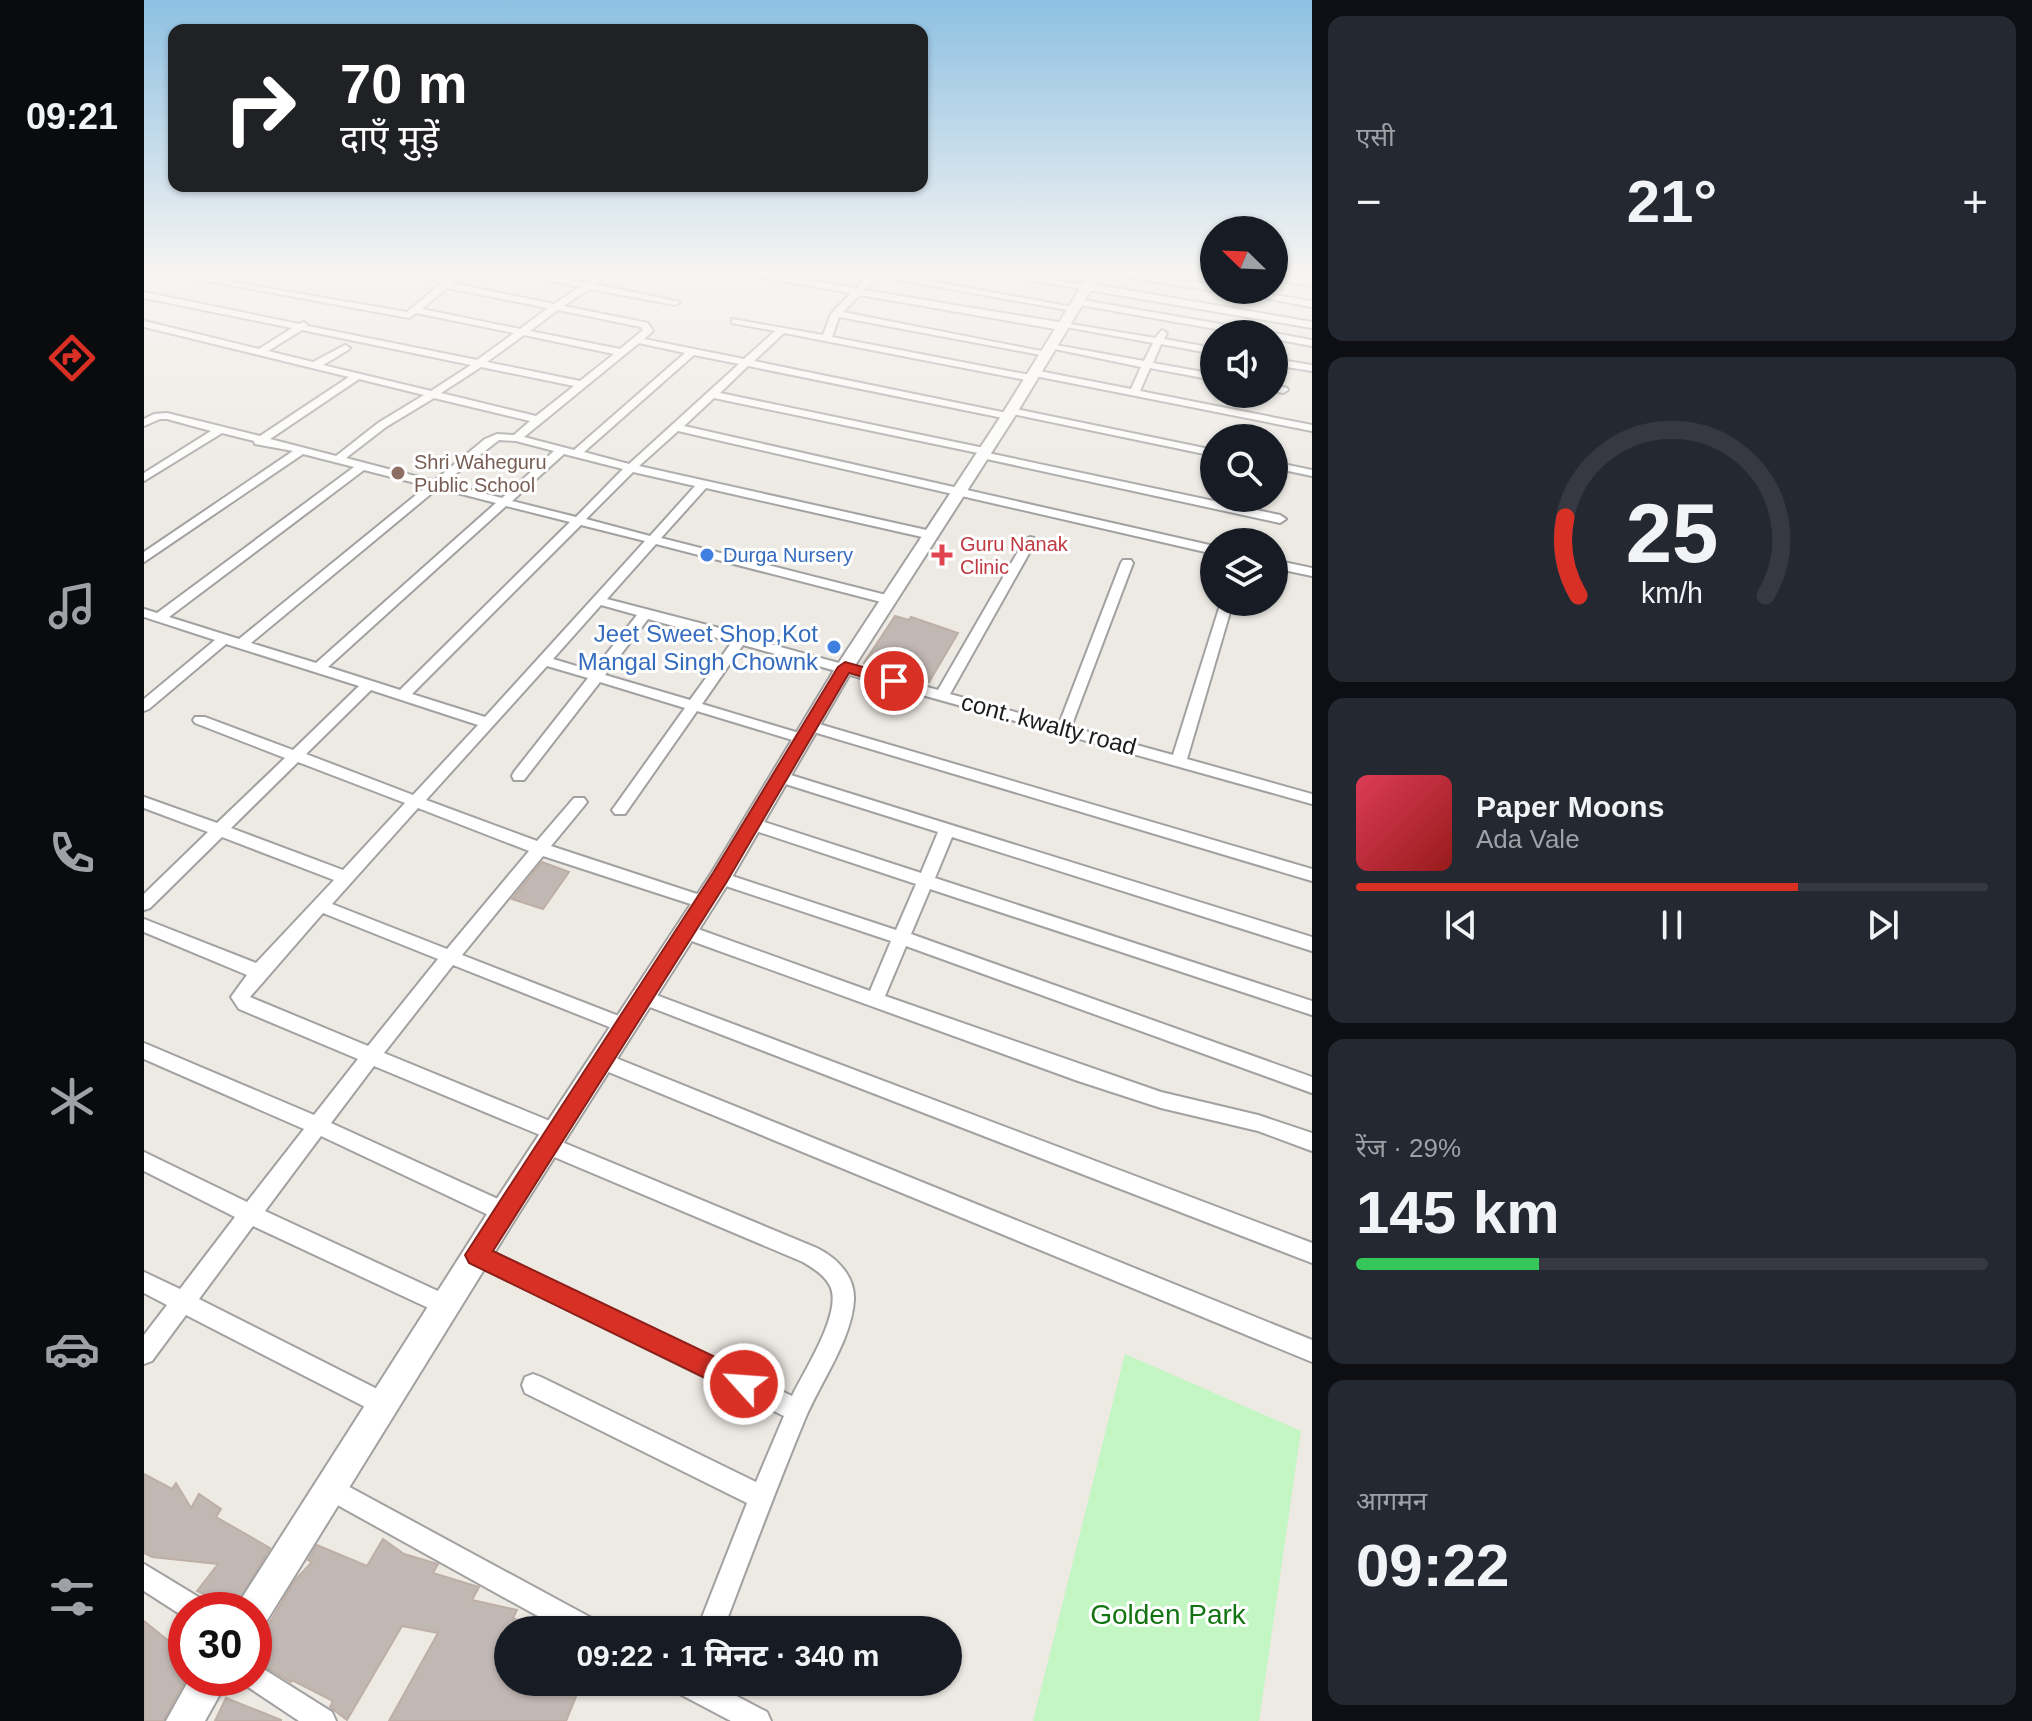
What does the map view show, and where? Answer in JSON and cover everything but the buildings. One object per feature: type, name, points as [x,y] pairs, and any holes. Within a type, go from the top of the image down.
[{"type":"street","points":[[278,354],[356,377],[538,420]]},
{"type":"street","points":[[316,365],[334,354]]},
{"type":"street","points":[[440,354],[580,384]]},
{"type":"street","points":[[336,461],[396,415],[434,394],[492,354]]},
{"type":"street","points":[[516,438],[617,354]]},
{"type":"street","points":[[576,454],[689,354]]},
{"type":"street","points":[[708,354],[1200,450]]},
{"type":"street","points":[[402,696],[631,468],[756,354]]},
{"type":"street","points":[[265,1592],[551,1138],[720,878],[845,667],[1045,354]]},
{"type":"street","points":[[1095,354],[1134,393],[1312,428]]},
{"type":"street","points":[[1125,354],[1147,365],[1200,374]]},
{"type":"street","points":[[1134,393],[1152,354]]},
{"type":"street","points":[[1288,364],[1312,368]]},
{"type":"street","points":[[259,442],[356,377]]},
{"type":"street","points":[[712,394],[1280,519]]},
{"type":"street","points":[[144,423],[158,416],[167,416],[259,442],[889,600]]},
{"type":"street","points":[[676,427],[1200,547]]},
{"type":"street","points":[[144,478],[218,431]]},
{"type":"street","points":[[241,644],[497,437],[516,438],[631,468],[931,535]]},
{"type":"street","points":[[318,669],[562,450]]},
{"type":"street","points":[[144,558],[299,452]]},
{"type":"street","points":[[159,618],[361,467]]},
{"type":"street","points":[[1288,468],[1312,473]]},
{"type":"street","points":[[704,483],[419,801],[259,972],[240,997],[245,1004],[371,1056],[810,1255],[832,1268],[843,1302],[834,1331],[797,1410],[716,1616]]},
{"type":"street","points":[[942,695],[1030,541]]},
{"type":"street","points":[[1064,728],[1127,563]]},
{"type":"street","points":[[1288,567],[1312,572]]},
{"type":"street","name":"cont. kwalty road","points":[[600,601],[1312,799]]},
{"type":"street","points":[[144,613],[488,723]]},
{"type":"street","points":[[519,776],[646,613]]},
{"type":"street","points":[[1179,760],[1223,616]]},
{"type":"street","points":[[620,810],[741,638]]},
{"type":"street","points":[[144,706],[224,639]]},
{"type":"street","points":[[545,661],[1312,875]]},
{"type":"street","points":[[144,904],[368,685]]},
{"type":"street","points":[[200,720],[541,849],[703,902]]},
{"type":"street","points":[[781,777],[1312,944]]},
{"type":"street","points":[[144,802],[347,878]]},
{"type":"street","points":[[144,1353],[316,1125],[448,957],[579,802]]},
{"type":"street","points":[[752,824],[1312,1008]]},
{"type":"street","points":[[875,1000],[947,830]]},
{"type":"street","points":[[720,878],[902,938],[1312,1085]]},
{"type":"street","points":[[321,906],[623,1025]]},
{"type":"street","points":[[144,925],[259,972]]},
{"type":"street","points":[[684,931],[1161,1100],[1258,1123],[1312,1142]]},
{"type":"street","points":[[643,997],[1312,1253]]},
{"type":"street","points":[[144,1051],[316,1125],[504,1212]]},
{"type":"street","points":[[601,1060],[1312,1351]]},
{"type":"street","points":[[144,1161],[251,1215],[445,1305]]},
{"type":"street","points":[[477,1255],[797,1410]]},
{"type":"street","points":[[144,1282],[383,1404]]},
{"type":"street","points":[[533,1385],[762,1498]]},
{"type":"street","points":[[331,1489],[562,1616]]},
{"type":"street","points":[[144,1576],[168,1592]]},
{"type":"street","points":[[272,1688],[323,1721]]},
{"type":"street","points":[[184,1721],[200,1696]]},
{"type":"street","points":[[710,1696],[750,1719]]},
{"type":"green space","name":"Golden Park","points":[[1125,1354],[1301,1431],[1259,1721],[1033,1721]]},
{"type":"place","name":"Shri Waheguru Public School","points":[[398,473]]},
{"type":"place","name":"Durga Nursery","points":[[707,555]]},
{"type":"place","name":"Guru Nanak Clinic","points":[[942,555]]},
{"type":"place","name":"Jeet Sweet Shop,Kot Mangal Singh Chownk","points":[[834,647]]},
{"type":"route","points":[[744,1384],[477,1255],[720,878],[845,667],[894,681]]}]
